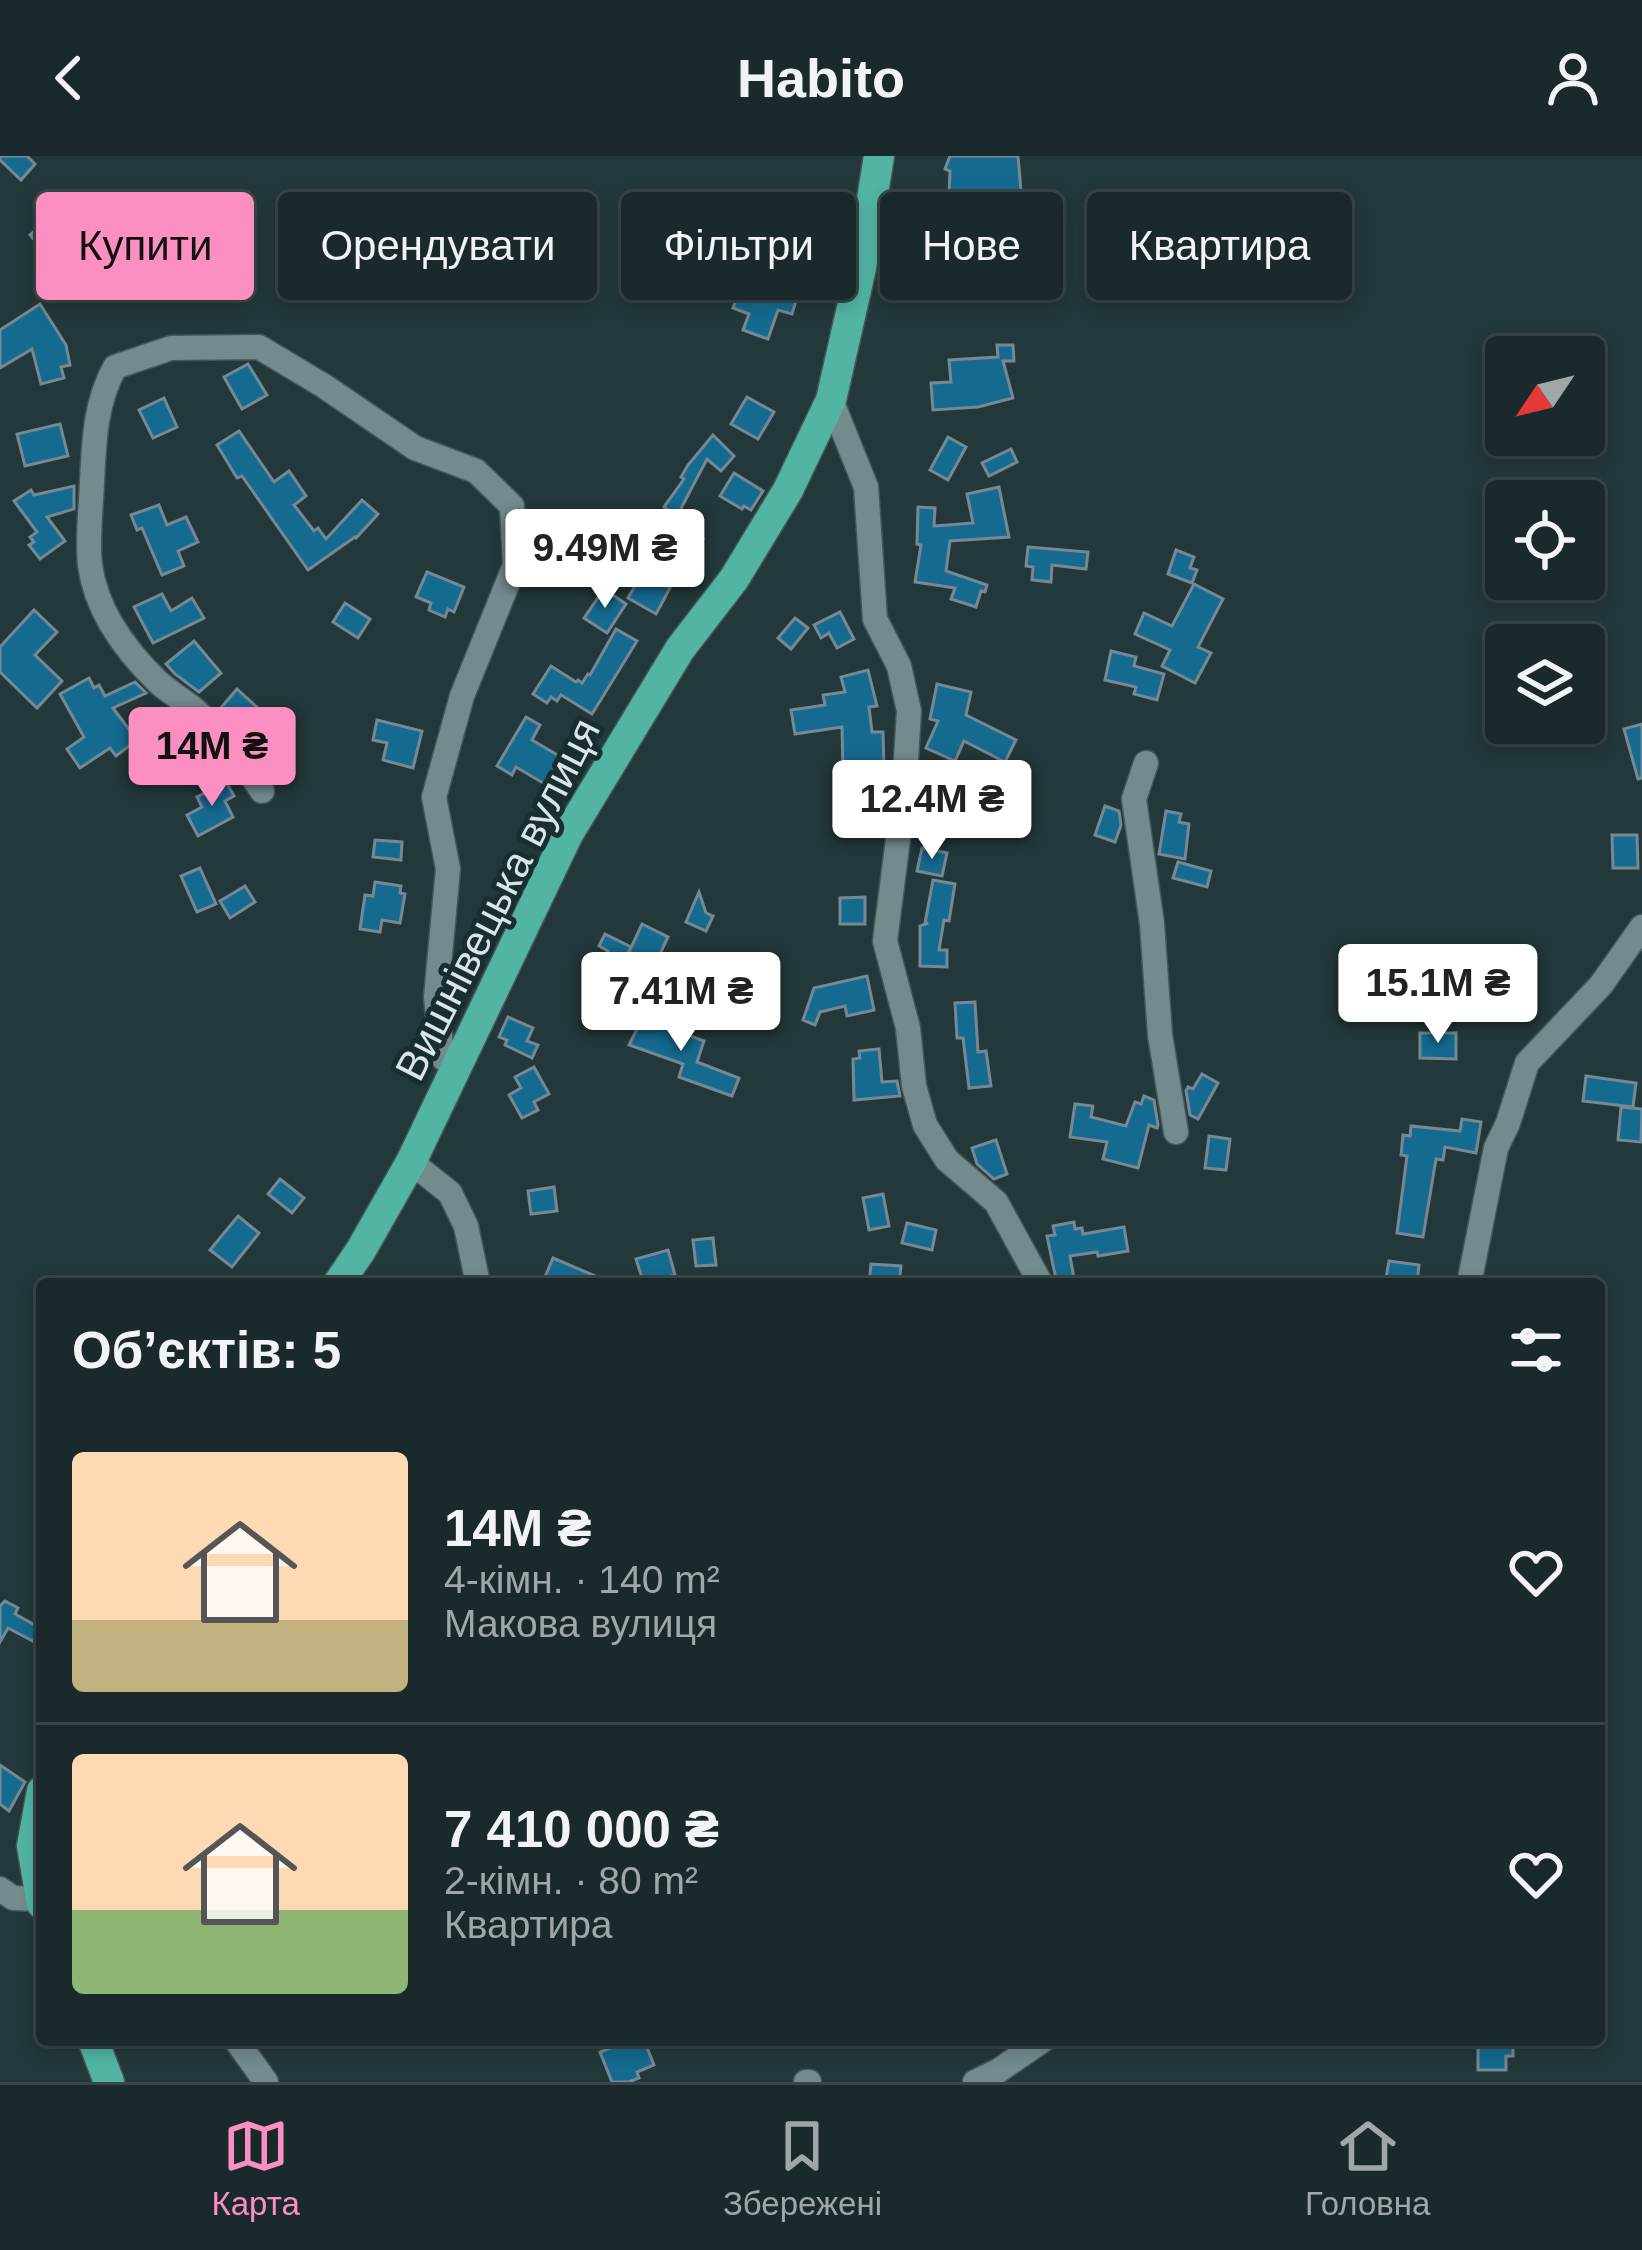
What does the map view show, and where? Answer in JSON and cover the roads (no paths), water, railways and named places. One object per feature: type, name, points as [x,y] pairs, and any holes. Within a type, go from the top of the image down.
[{"type":"main road","name":"Вишнівецька вулиця","points":[[342,1278],[411,1162],[568,834],[680,649],[734,579],[788,490],[831,400],[861,268],[879,156]]},
{"type":"main road","points":[[36,1824],[32,1846],[36,1870]]},
{"type":"main road","points":[[95,2046],[109,2082]]},
{"type":"street","points":[[262,791],[197,712],[140,664],[99,601],[90,564],[97,415],[103,388],[115,367],[171,347],[259,347],[415,448],[476,471],[512,506],[515,565],[462,696],[434,797],[448,868],[436,997],[442,1057],[456,1068]]},
{"type":"street","points":[[831,400],[866,487],[875,619],[899,666],[909,711],[885,941],[908,1028],[914,1086],[925,1125],[947,1160],[996,1202],[1038,1278]]},
{"type":"street","points":[[1146,763],[1134,799],[1152,924],[1160,1035],[1176,1132]]},
{"type":"street","points":[[1470,1278],[1496,1148],[1527,1063],[1601,985],[1642,927]]},
{"type":"street","points":[[411,1162],[450,1193],[466,1226],[477,1278]]},
{"type":"street","points":[[0,1888],[13,1898],[36,1900]]},
{"type":"street","points":[[240,2046],[266,2082]]},
{"type":"street","points":[[975,2082],[1018,2069],[1038,2046]]}]
